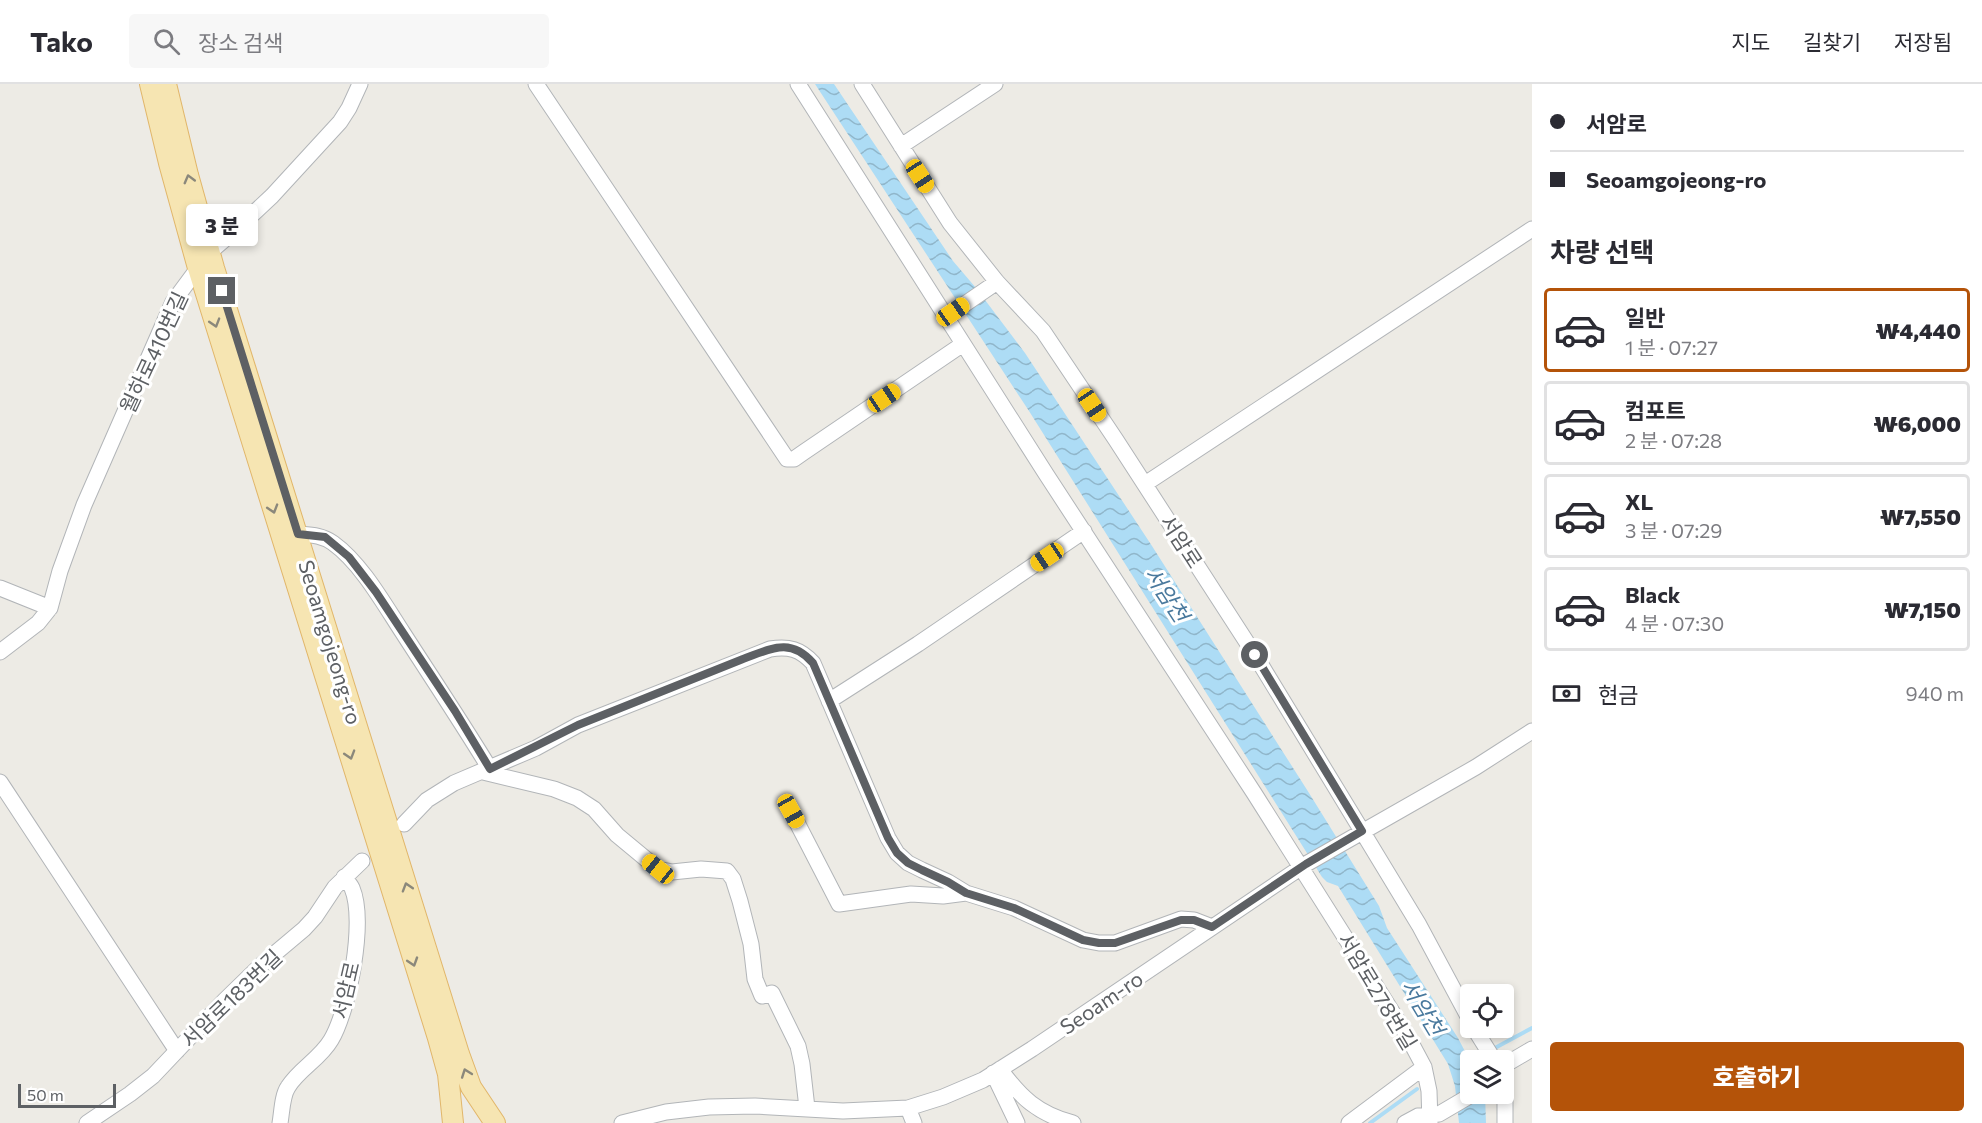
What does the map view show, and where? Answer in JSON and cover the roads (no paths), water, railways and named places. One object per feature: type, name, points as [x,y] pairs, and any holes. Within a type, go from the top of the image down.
[{"type":"main road","name":"Seoamgojeong-ro","points":[[150,84],[169,163],[298,534],[459,1054],[471,1087],[495,1123]]},
{"type":"main road","name":"Seoamgojeong-ro","points":[[166,84],[186,165],[204,260],[438,1038],[448,1074],[453,1123]]},
{"type":"street","name":"월하로410번길","points":[[0,652],[38,623],[50,608],[60,571],[88,495],[173,302],[204,260],[272,196],[340,122],[360,84]]},
{"type":"street","points":[[536,84],[787,459],[794,459],[963,344]]},
{"type":"street","name":"서암로278번길","points":[[798,84],[949,315],[963,344],[1303,866],[1424,1067],[1433,1117]]},
{"type":"street","name":"서암로","points":[[862,84],[950,223],[995,284],[1043,332],[1145,484],[1255,655],[1419,925],[1460,1001]]},
{"type":"street","points":[[901,146],[995,84]]},
{"type":"street","points":[[1145,484],[1532,229]]},
{"type":"street","points":[[949,315],[995,284]]},
{"type":"street","points":[[829,701],[918,644],[1084,531]]},
{"type":"street","points":[[298,534],[325,537],[349,557],[376,592],[455,711],[486,770],[555,789],[577,798],[594,809],[617,835],[658,869],[672,872],[701,869],[727,871],[733,879],[740,901],[751,944],[755,979],[762,996],[772,993],[798,1046],[807,1108]]},
{"type":"street","points":[[0,588],[50,608]]},
{"type":"street","points":[[404,824],[427,800],[454,783],[578,725],[770,649],[790,647],[805,654],[813,663],[888,838],[897,853],[908,863],[966,893],[1014,908],[1083,940],[1115,943],[1181,920],[1194,920],[1212,927]]},
{"type":"street","name":"Seoam-ro","points":[[608,1123],[709,1107],[755,1106],[843,1111],[908,1108],[943,1097],[983,1080],[1303,866],[1476,767],[1532,731]]},
{"type":"street","points":[[0,782],[177,1051]]},
{"type":"street","points":[[791,811],[839,903],[912,894],[943,896],[966,893]]},
{"type":"street","name":"서암로183번길","points":[[87,1123],[153,1076],[260,966],[304,929],[344,877],[362,861]]},
{"type":"street","name":"서암로","points":[[280,1123],[287,1088],[317,1059],[331,1040],[344,1012],[355,949],[356,911],[352,888],[344,877]]},
{"type":"street","points":[[1514,1060],[1532,1049]]},
{"type":"street","points":[[1349,1123],[1424,1067]]},
{"type":"street","points":[[996,1071],[1017,1123]]},
{"type":"street","points":[[996,1071],[1027,1101],[1055,1119],[1073,1123]]},
{"type":"street","points":[[1405,1123],[1418,1116],[1433,1117],[1460,1101]]},
{"type":"street","points":[[1505,1104],[1505,1123]]},
{"type":"street","points":[[701,1123],[709,1107]]},
{"type":"street","points":[[908,1108],[914,1123]]},
{"type":"water","name":"서암천","points":[[815,84],[834,84],[953,261],[1025,353],[1152,546],[1309,793],[1379,906],[1387,928],[1458,1038],[1464,1050],[1460,1050],[1460,1104],[1485,1104],[1486,1123],[1459,1123],[1455,1086],[1448,1064],[1338,886],[1327,882],[1322,877],[1029,411]]},
{"type":"waterway","points":[[1493,1049],[1532,1028]]},
{"type":"waterway","points":[[1370,1123],[1417,1089]]}]
